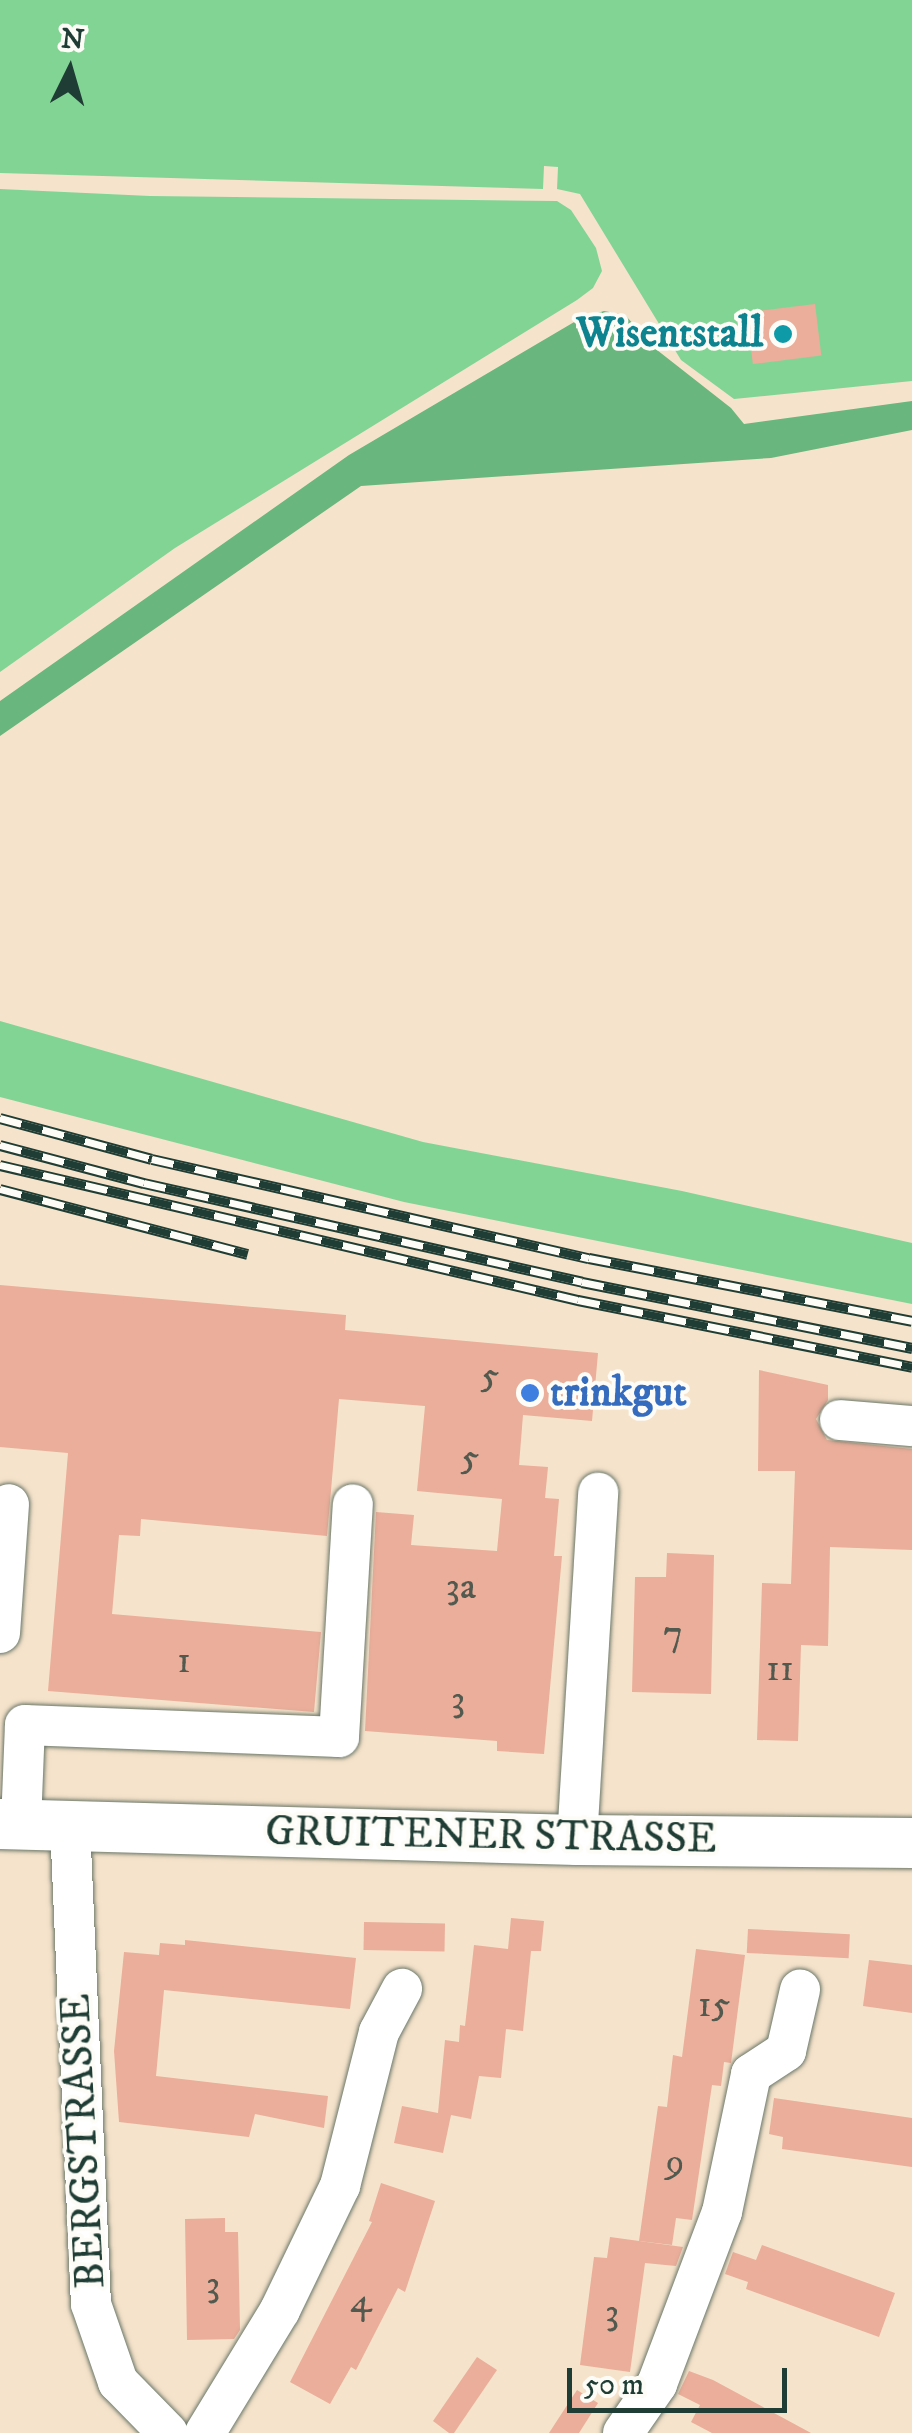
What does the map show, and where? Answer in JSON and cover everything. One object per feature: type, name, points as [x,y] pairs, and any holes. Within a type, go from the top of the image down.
[{"type":"main road","name":"GRUITENER STRASSE","points":[[30,1824],[577,1840],[912,1843]]},
{"type":"street","points":[[840,1420],[912,1426]]},
{"type":"street","points":[[577,1840],[598,1493]]},
{"type":"street","points":[[0,1633],[10,1504]]},
{"type":"street","points":[[13,1714],[339,1738],[353,1504]]},
{"type":"street","name":"BERGSTRASSE","points":[[13,1714],[91,2304],[118,2382],[168,2433]]},
{"type":"street","points":[[204,2433],[280,2310],[340,2186],[379,2032],[402,1990]]},
{"type":"street","points":[[624,2433],[657,2384],[722,2212],[751,2074],[786,2051],[800,1990]]},
{"type":"green space","points":[[0,0],[912,0],[912,381],[734,399],[681,360],[580,194],[557,189],[558,167],[544,166],[543,189],[0,173]]},
{"type":"green space","points":[[0,189],[150,196],[557,201],[571,210],[596,248],[602,271],[593,288],[577,300],[175,548],[0,672]]},
{"type":"green space","points":[[604,311],[625,315],[657,350],[731,408],[744,424],[912,401],[912,430],[771,458],[361,486],[0,736],[0,701],[349,455],[581,318]]},
{"type":"green space","points":[[0,1021],[423,1142],[682,1191],[912,1243],[912,1304],[404,1202],[0,1097]]},
{"type":"building","name":"Wisentstall","points":[[815,304],[821,356],[753,364],[747,312]]},
{"type":"building","points":[[0,1285],[346,1315],[345,1330],[598,1353],[592,1421],[523,1415],[519,1465],[548,1467],[545,1498],[559,1499],[554,1556],[562,1556],[544,1754],[497,1751],[497,1741],[365,1731],[376,1512],[414,1515],[411,1545],[497,1551],[502,1499],[417,1491],[425,1406],[339,1399],[327,1536],[141,1519],[140,1536],[119,1535],[112,1614],[321,1632],[314,1712],[48,1691],[68,1453],[0,1447]]},
{"type":"building","points":[[759,1370],[828,1385],[828,1400],[816,1419],[827,1440],[912,1449],[912,1550],[830,1547],[828,1646],[801,1645],[798,1741],[757,1740],[762,1583],[791,1584],[795,1471],[758,1471]]},
{"type":"building","points":[[667,1553],[714,1555],[711,1694],[632,1692],[635,1577],[666,1577]]},
{"type":"building","points":[[511,1918],[544,1921],[541,1951],[531,1951],[523,2031],[506,2029],[501,2078],[479,2076],[471,2119],[451,2115],[443,2153],[394,2143],[402,2106],[438,2113],[445,2040],[459,2042],[460,2025],[465,2026],[474,1945],[508,1949]]},
{"type":"building","points":[[364,1922],[445,1923],[444,1951],[364,1950]]},
{"type":"building","points":[[748,1929],[850,1934],[849,1958],[747,1953]]},
{"type":"building","points":[[185,1940],[356,1958],[350,2009],[164,1990],[156,2076],[328,2096],[324,2128],[255,2114],[249,2137],[119,2122],[114,2051],[124,1952],[159,1955],[160,1943],[185,1945]]},
{"type":"building","points":[[696,1949],[745,1955],[731,2063],[724,2062],[721,2086],[712,2085],[692,2220],[676,2218],[672,2245],[639,2241],[658,2106],[667,2107],[673,2055],[682,2057]]},
{"type":"building","points":[[869,1960],[912,1965],[912,2013],[863,2006]]},
{"type":"building","points":[[774,2098],[912,2118],[912,2167],[782,2149],[783,2137],[769,2134]]},
{"type":"building","points":[[381,2183],[435,2201],[405,2292],[398,2288],[356,2370],[351,2367],[330,2404],[290,2382],[372,2222],[369,2221]]},
{"type":"building","points":[[225,2218],[225,2232],[238,2232],[240,2330],[234,2339],[187,2340],[185,2219]]},
{"type":"building","points":[[610,2237],[683,2247],[676,2266],[645,2263],[630,2372],[580,2365],[594,2257],[607,2258]]},
{"type":"building","points":[[762,2245],[895,2293],[879,2337],[746,2289],[748,2282],[725,2274],[733,2252],[756,2260]]},
{"type":"building","points":[[477,2357],[497,2370],[454,2433],[449,2433],[433,2421]]},
{"type":"building","points":[[689,2371],[811,2433],[712,2433],[691,2422],[700,2405],[678,2394]]},
{"type":"building","points":[[577,2390],[598,2403],[579,2433],[549,2433]]},
{"type":"railway","points":[[0,1118],[152,1159],[589,1258],[912,1321]]},
{"type":"railway","points":[[0,1145],[144,1183],[582,1282],[912,1348]]},
{"type":"railway","points":[[0,1165],[578,1300],[912,1367]]},
{"type":"railway","points":[[0,1189],[248,1254]]},
{"type":"place","name":"Wisentstall","points":[[783,334]]},
{"type":"place","name":"trinkgut","points":[[530,1393]]}]
